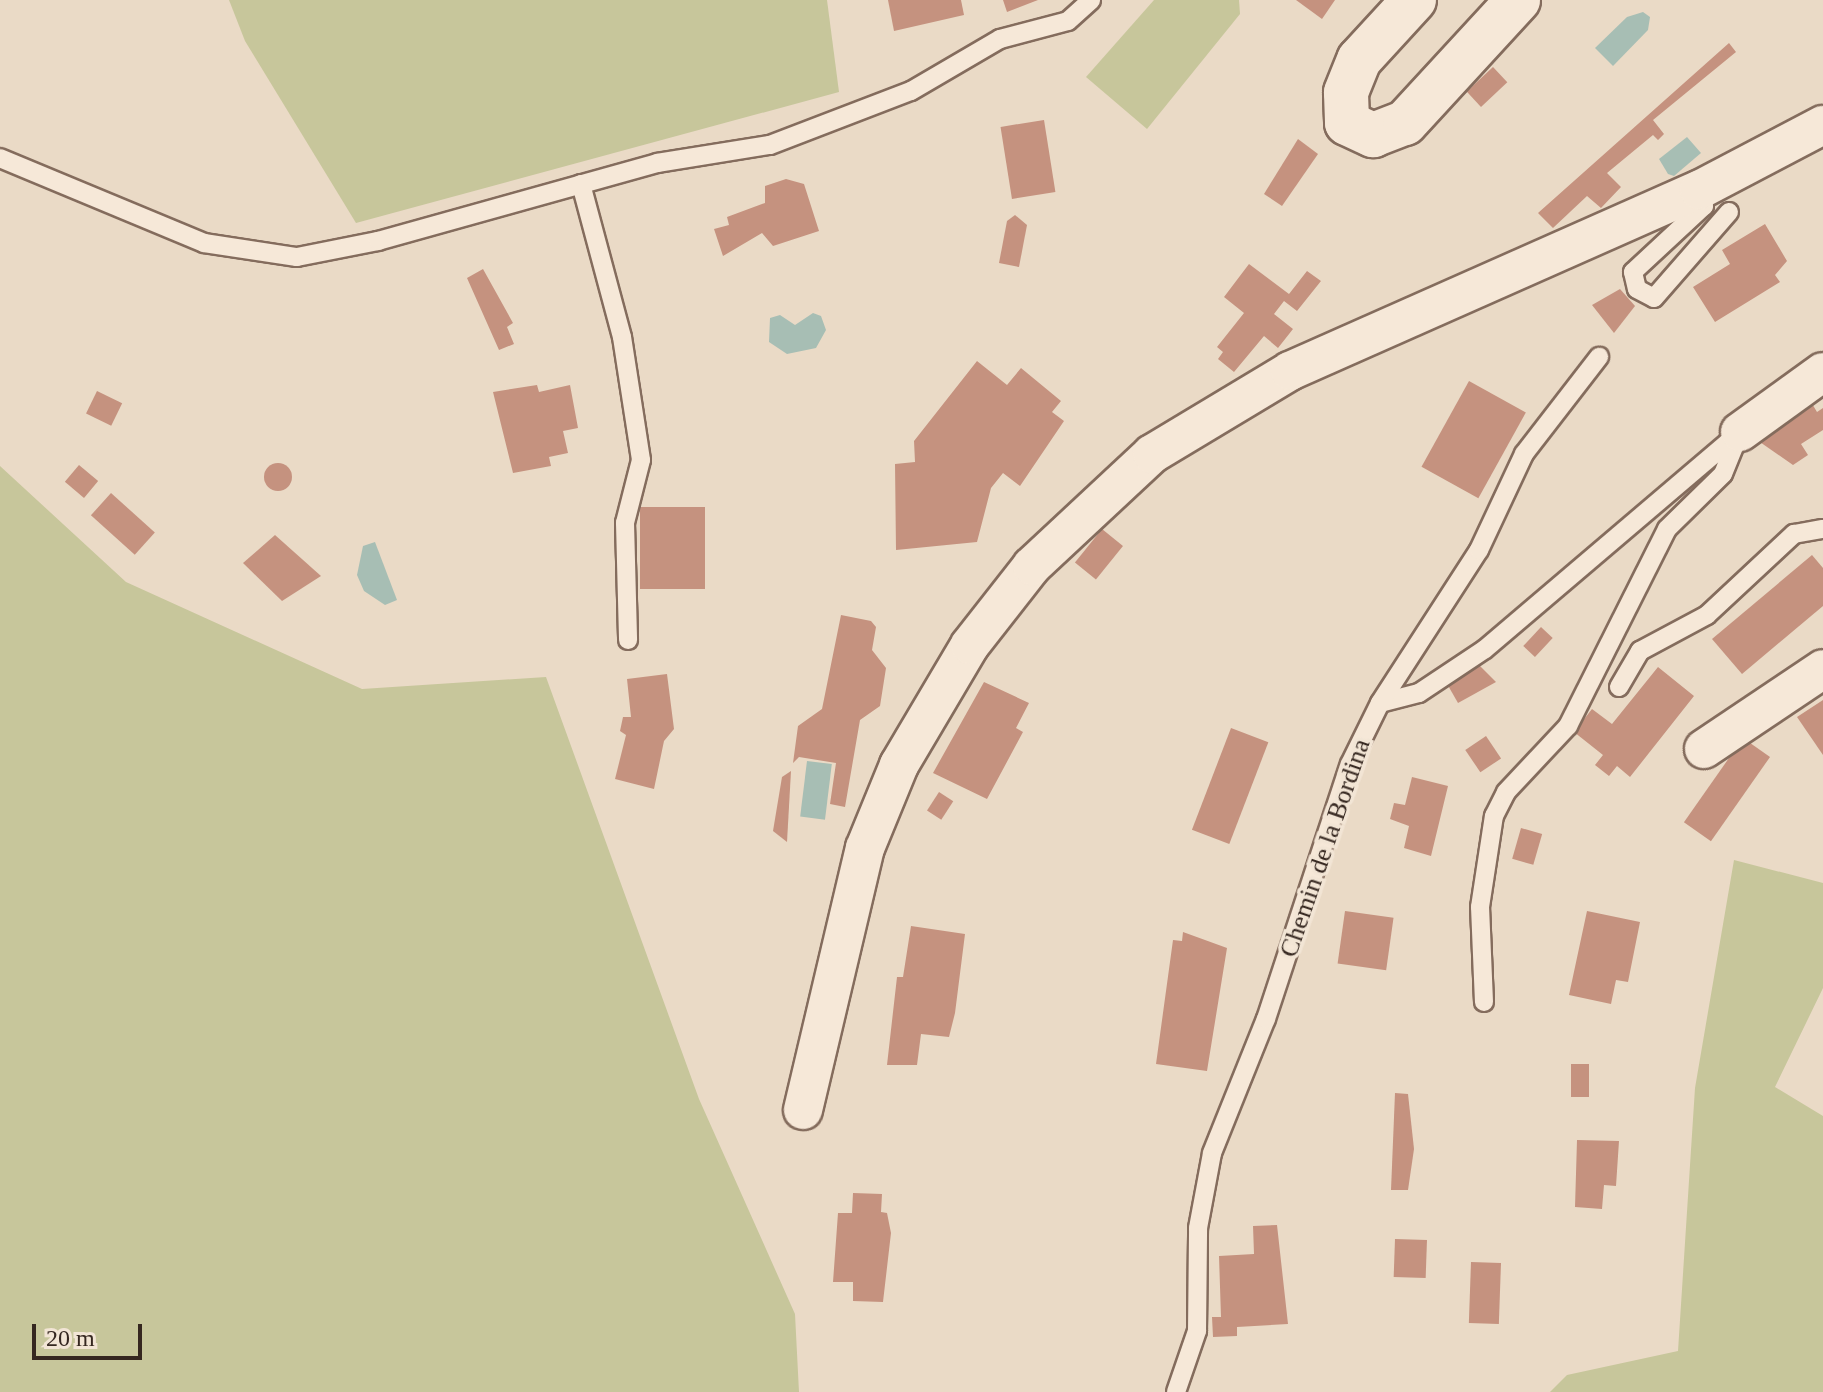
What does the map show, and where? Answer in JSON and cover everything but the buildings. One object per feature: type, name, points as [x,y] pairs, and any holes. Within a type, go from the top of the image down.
[{"type":"street","points":[[1414,0],[1359,60],[1346,93],[1347,123],[1373,135],[1405,123],[1518,0]]},
{"type":"street","points":[[803,1110],[865,848],[899,765],[970,645],[1032,566],[1152,454],[1290,371],[1714,201],[1823,125]]},
{"type":"street","points":[[1740,432],[1823,372]]},
{"type":"street","points":[[1704,749],[1823,669]]},
{"type":"lane","points":[[0,158],[204,243],[297,257],[378,241],[657,163],[770,145],[911,91],[1000,39],[1068,21],[1091,0]]},
{"type":"lane","points":[[581,184],[622,337],[641,460],[625,523],[628,640]]},
{"type":"lane","points":[[1714,201],[1654,298],[1637,289],[1633,272],[1704,206],[1714,201]]},
{"type":"lane","name":"Chemin de la Bordina","points":[[1176,1392],[1197,1331],[1198,1228],[1212,1153],[1266,1019],[1350,764],[1380,703],[1479,550],[1524,454],[1599,357]]},
{"type":"lane","points":[[1380,703],[1419,693],[1485,649],[1609,547],[1711,450],[1740,432]]},
{"type":"lane","points":[[1484,1002],[1480,907],[1494,816],[1506,792],[1568,726],[1667,529],[1723,474],[1740,432]]},
{"type":"lane","points":[[1619,687],[1640,651],[1707,615],[1794,534],[1823,529]]},
{"type":"green space","points":[[229,0],[827,0],[839,92],[356,223],[245,41]]},
{"type":"green space","points":[[1154,0],[1239,0],[1240,14],[1147,129],[1086,77]]},
{"type":"green space","points":[[0,466],[126,582],[362,689],[546,677],[699,1099],[795,1314],[799,1392],[0,1392]]},
{"type":"green space","points":[[1734,860],[1823,883],[1823,988],[1775,1087],[1823,1116],[1823,1392],[1550,1392],[1567,1375],[1678,1351],[1695,1088]]},
{"type":"shaded area","points":[[1643,12],[1650,17],[1648,30],[1613,66],[1595,48],[1627,17]]},
{"type":"shaded area","points":[[1687,137],[1701,153],[1674,176],[1668,174],[1659,159]]},
{"type":"shaded area","points":[[813,313],[821,316],[826,330],[816,348],[787,354],[769,342],[770,318],[780,315],[795,325]]},
{"type":"shaded area","points":[[375,542],[397,600],[385,605],[364,591],[357,575],[363,546]]},
{"type":"shaded area","points":[[807,761],[832,764],[825,820],[800,817]]}]
